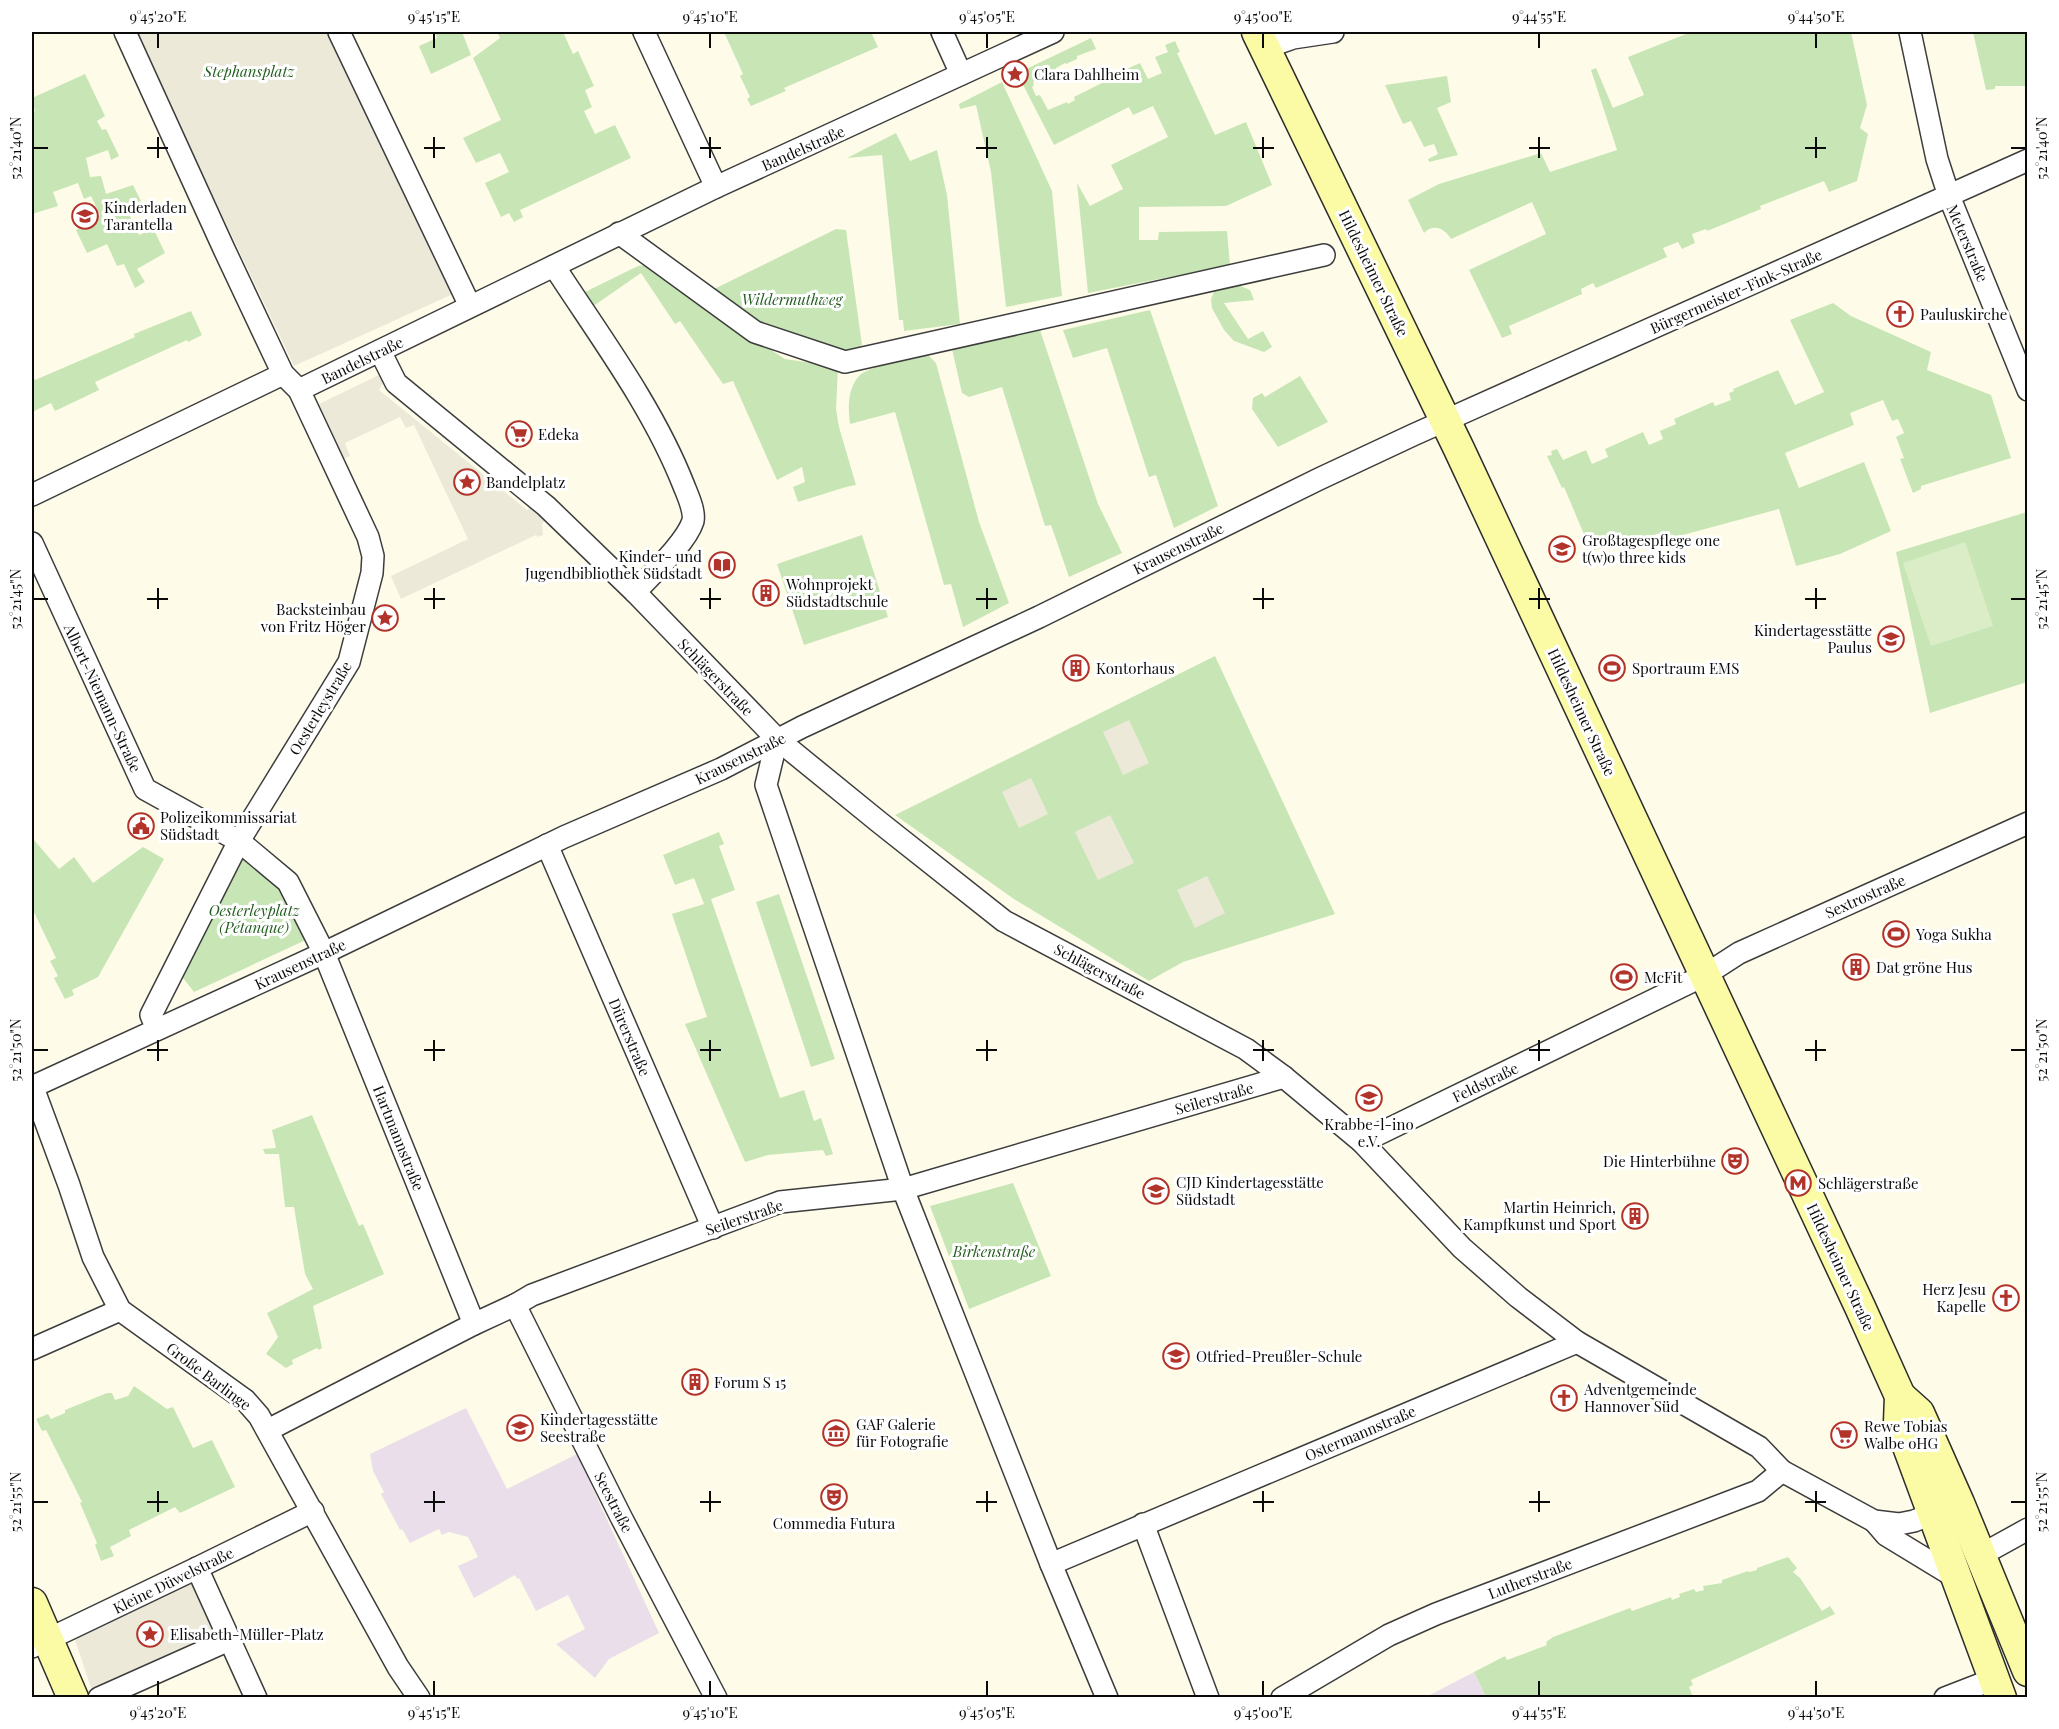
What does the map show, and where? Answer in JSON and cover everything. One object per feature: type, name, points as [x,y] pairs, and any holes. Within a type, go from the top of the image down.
[{"type":"main road","name":"Hildesheimer Straße","points":[[1261,40],[1445,422],[1856,1297],[1900,1396],[1899,1422],[1946,1508],[1981,1555],[2028,1671]]},
{"type":"main road","name":"Hildesheimer Straße","points":[[1946,1508],[1955,1576],[1997,1688]]},
{"type":"main road","points":[[32,1603],[40,1643],[73,1698]]},
{"type":"street","points":[[32,495],[284,374],[125,32]]},
{"type":"street","points":[[339,32],[470,306]]},
{"type":"street","points":[[644,32],[716,186]]},
{"type":"street","points":[[942,32],[961,74]]},
{"type":"street","name":"Bandelstraße","points":[[299,390],[716,186],[1053,32]]},
{"type":"street","points":[[1261,40],[1333,32]]},
{"type":"street","name":"Meterstraße","points":[[1910,32],[1937,159],[1948,196],[2028,390]]},
{"type":"street","name":"Bürgermeister-Fink-Straße","points":[[1445,422],[2028,160]]},
{"type":"street","points":[[620,233],[755,332],[845,362],[1324,255]]},
{"type":"street","points":[[554,266],[648,410],[672,455],[690,501],[693,520],[684,538],[635,592]]},
{"type":"street","name":"Schlägerstraße","points":[[380,351],[396,383],[546,506],[635,592],[777,739],[1004,921],[1246,1049],[1284,1077],[1362,1142],[1462,1248],[1518,1297],[1577,1342],[1759,1447],[1782,1471],[1874,1521],[1886,1535],[1955,1576]]},
{"type":"street","name":"Oesterleystraße","points":[[158,1029],[151,1015],[239,841],[350,662],[372,573],[373,556],[368,537],[299,390],[284,374]]},
{"type":"street","name":"Krausenstraße","points":[[32,1086],[324,952],[547,845],[721,769],[777,739],[1039,617],[1319,479],[1445,422]]},
{"type":"street","name":"Albert-Niemann-Straße","points":[[32,543],[145,789],[239,841],[288,882],[324,952]]},
{"type":"street","points":[[777,739],[766,785],[903,1189],[1051,1564],[1107,1698]]},
{"type":"street","name":"Sextrostraße","points":[[1705,975],[1739,953],[2028,823]]},
{"type":"street","name":"Dürerstraße","points":[[547,845],[713,1228]]},
{"type":"street","name":"Hartmannstraße","points":[[324,952],[474,1324]]},
{"type":"street","name":"Feldstraße","points":[[1362,1142],[1705,975]]},
{"type":"street","name":"Seilerstraße","points":[[267,1430],[532,1295],[780,1202],[903,1189],[1284,1077]]},
{"type":"street","name":"Große Barlinge","points":[[32,1086],[93,1257],[120,1310],[245,1400],[259,1416],[398,1667],[419,1698]]},
{"type":"street","name":"Seestraße","points":[[515,1305],[621,1517],[716,1698]]},
{"type":"street","points":[[32,1349],[120,1310]]},
{"type":"street","name":"Ostermannstraße","points":[[1051,1564],[1577,1342]]},
{"type":"street","name":"Lutherstraße","points":[[1282,1698],[1389,1635],[1447,1610],[1758,1491],[1782,1471]]},
{"type":"street","name":"Schlägerstraße","points":[[1874,1521],[1899,1524],[1914,1521],[1946,1508]]},
{"type":"street","name":"Kleine Düwelstraße","points":[[40,1643],[313,1510]]},
{"type":"street","points":[[1143,1524],[1208,1698]]},
{"type":"street","points":[[1981,1555],[2028,1529]]},
{"type":"street","points":[[197,1568],[256,1698]]},
{"type":"street","points":[[99,1698],[229,1640]]},
{"type":"street","points":[[1945,1698],[1997,1688]]},
{"type":"shaded area","name":"Stephansplatz","points":[[135,32],[327,32],[453,294],[294,366]]},
{"type":"shaded area","name":"Bandelplatz","points":[[379,375],[383,383],[379,390],[527,510],[532,505],[547,518],[542,524],[543,535],[538,537],[536,535],[401,599],[391,576],[468,539],[414,425],[406,428],[400,417],[345,443],[350,456],[344,459],[319,404]]},
{"type":"shaded area","points":[[1129,720],[1149,763],[1123,775],[1103,732]]},
{"type":"shaded area","points":[[1031,778],[1048,814],[1019,828],[1002,792]]},
{"type":"shaded area","points":[[1110,815],[1134,863],[1098,880],[1075,832]]},
{"type":"shaded area","points":[[1207,876],[1225,913],[1195,928],[1177,890]]},
{"type":"shaded area","points":[[466,1408],[507,1489],[577,1454],[659,1633],[609,1659],[595,1678],[556,1644],[585,1629],[568,1595],[536,1611],[519,1578],[517,1579],[515,1575],[474,1598],[458,1566],[478,1557],[468,1537],[449,1532],[442,1535],[439,1529],[410,1543],[402,1529],[400,1530],[381,1494],[384,1492],[373,1471],[370,1454]]},
{"type":"shaded area","name":"Elisabeth-Müller-Platz","points":[[197,1568],[229,1640],[94,1697],[71,1628]]},
{"type":"shaded area","points":[[1474,1672],[1486,1697],[1426,1697]]},
{"type":"green space","points":[[435,32],[462,32],[471,55],[431,74],[419,46],[437,38]]},
{"type":"green space","points":[[497,32],[563,32],[573,54],[578,51],[594,86],[585,90],[592,107],[584,111],[595,134],[615,125],[631,158],[520,210],[523,217],[514,222],[509,213],[501,217],[485,183],[509,172],[500,153],[476,163],[463,138],[501,120],[473,58],[500,38]]},
{"type":"green space","points":[[724,32],[863,32],[864,34],[871,32],[878,47],[784,88],[786,91],[751,106],[747,99],[750,97],[740,76],[743,74]]},
{"type":"green space","points":[[1691,32],[1851,32],[1867,105],[1860,128],[1868,134],[1857,181],[1829,192],[1824,181],[1760,206],[1761,209],[1707,231],[1706,229],[1692,234],[1695,243],[1682,249],[1678,242],[1663,248],[1667,257],[1596,288],[1593,283],[1581,289],[1582,294],[1509,326],[1512,334],[1502,338],[1469,270],[1546,234],[1532,202],[1451,239],[1439,228],[1432,228],[1424,233],[1408,200],[1439,184],[1541,153],[1550,172],[1617,150],[1591,70],[1596,68],[1613,108],[1644,95],[1628,57]]},
{"type":"green space","points":[[1973,32],[2027,32],[2027,86],[1995,86],[1995,89],[1986,90]]},
{"type":"green space","points":[[1091,38],[1096,49],[1077,56],[1077,59],[1065,63],[1033,82],[1032,87],[1036,96],[1040,95],[1048,110],[1067,102],[1068,104],[1075,100],[1074,97],[1110,79],[1109,77],[1140,63],[1148,79],[1162,73],[1155,57],[1168,52],[1165,45],[1175,41],[1180,52],[1177,53],[1215,135],[1246,122],[1272,185],[1226,206],[1139,207],[1139,240],[1158,240],[1159,232],[1227,231],[1230,265],[1088,293],[1077,183],[1090,206],[1123,189],[1111,165],[1168,137],[1153,106],[1133,115],[1129,107],[1054,145],[1019,77],[1020,72]]},
{"type":"green space","points":[[85,74],[105,116],[97,121],[102,130],[106,129],[119,156],[111,160],[108,150],[86,158],[90,177],[101,176],[106,194],[133,185],[141,201],[126,208],[139,235],[151,230],[155,232],[165,253],[137,269],[145,282],[135,288],[124,264],[117,266],[107,244],[87,253],[76,230],[95,221],[94,218],[100,215],[91,196],[84,199],[78,183],[53,192],[58,206],[32,214],[32,113],[35,111],[32,98]]},
{"type":"green space","points":[[1447,76],[1451,102],[1437,108],[1458,155],[1429,162],[1428,159],[1438,154],[1434,144],[1424,147],[1411,121],[1403,124],[1385,85]]},
{"type":"green space","points":[[1002,82],[1052,191],[1062,296],[1006,307],[991,172],[976,105],[960,109],[959,104]]},
{"type":"green space","points":[[896,133],[910,161],[937,150],[947,195],[960,324],[904,331],[903,320],[899,320],[882,155],[847,158]]},
{"type":"green space","name":"Wildermuthweg","points":[[836,229],[846,230],[862,345],[845,362],[755,332],[704,294]]},
{"type":"green space","points":[[646,265],[654,268],[684,294],[785,359],[838,367],[836,409],[856,485],[798,502],[793,487],[805,482],[802,467],[777,480],[733,381],[723,384],[680,321],[675,324],[641,273],[592,307],[586,299],[585,292],[638,266]]},
{"type":"green space","points":[[1233,283],[1250,290],[1254,300],[1224,303],[1248,339],[1263,331],[1272,347],[1264,352],[1234,341],[1224,330],[1212,308],[1211,299],[1215,289]]},
{"type":"green space","points":[[1833,303],[1851,316],[1931,352],[1927,370],[1991,395],[2011,458],[1921,486],[1921,489],[1913,493],[1900,459],[1904,458],[1896,437],[1904,433],[1898,419],[1892,421],[1883,400],[1850,413],[1854,425],[1785,453],[1799,488],[1864,462],[1891,531],[1840,554],[1796,566],[1779,509],[1668,539],[1661,533],[1591,551],[1564,487],[1562,488],[1547,456],[1552,455],[1551,451],[1557,449],[1563,460],[1586,450],[1592,464],[1608,457],[1605,449],[1643,432],[1649,445],[1663,439],[1660,431],[1676,424],[1674,419],[1713,402],[1715,406],[1731,400],[1729,393],[1734,391],[1733,389],[1778,370],[1795,405],[1824,392],[1790,320]]},
{"type":"green space","points":[[1150,310],[1218,506],[1174,528],[1156,475],[1149,477],[1107,348],[1073,358],[1063,330]]},
{"type":"green space","points":[[191,311],[202,335],[95,382],[99,390],[55,411],[51,403],[32,412],[32,374],[35,380],[135,337],[134,334]]},
{"type":"green space","points":[[1040,330],[1098,504],[1122,553],[1069,577],[1051,525],[1045,526],[1002,387],[969,397],[962,393],[952,349],[956,344]]},
{"type":"green space","points":[[927,354],[936,363],[979,522],[1009,603],[963,627],[951,584],[944,585],[895,412],[850,424],[851,392],[860,375],[882,365]]},
{"type":"green space","points":[[1300,376],[1328,422],[1278,447],[1252,409],[1253,398],[1262,393],[1265,397]]},
{"type":"green space","points":[[2027,512],[2027,682],[1930,713],[1896,552]]},
{"type":"green space","points":[[862,535],[888,617],[804,645],[777,564]]},
{"type":"green space","points":[[1965,542],[1993,626],[1931,646],[1903,563]]},
{"type":"green space","points":[[1215,656],[1335,914],[1183,962],[1149,981],[1014,899],[895,815]]},
{"type":"green space","points":[[719,832],[724,844],[719,846],[735,890],[711,899],[780,1098],[804,1090],[814,1121],[821,1118],[833,1154],[826,1156],[823,1150],[768,1155],[745,1162],[685,1024],[707,1017],[672,914],[704,904],[694,878],[675,885],[663,855]]},
{"type":"green space","points":[[34,840],[59,869],[74,857],[93,883],[143,847],[164,859],[98,977],[72,990],[74,995],[65,999],[54,978],[58,976],[50,961],[56,958],[32,908],[32,842]]},
{"type":"green space","name":"Oesterleyplatz (Pétanque)","points":[[241,850],[284,887],[310,938],[194,992],[180,974]]},
{"type":"green space","points":[[779,894],[835,1059],[811,1067],[756,902]]},
{"type":"green space","points":[[312,1115],[359,1226],[363,1224],[384,1274],[313,1306],[322,1348],[319,1350],[317,1348],[292,1360],[293,1364],[286,1368],[266,1354],[278,1337],[267,1313],[313,1289],[305,1274],[294,1207],[285,1207],[279,1154],[265,1154],[263,1149],[276,1148],[272,1130]]},
{"type":"green space","name":"Birkenstraße","points":[[1013,1183],[1051,1276],[969,1309],[930,1206]]},
{"type":"green space","points":[[134,1386],[167,1409],[173,1407],[193,1448],[212,1440],[235,1487],[180,1513],[175,1507],[129,1530],[131,1536],[110,1547],[114,1556],[101,1561],[95,1545],[97,1543],[80,1503],[82,1502],[46,1430],[42,1431],[36,1419],[48,1414],[51,1419],[65,1413],[65,1410],[107,1393],[112,1393],[115,1400],[128,1396]]},
{"type":"green space","points":[[1788,1557],[1797,1568],[1793,1572],[1800,1578],[1822,1611],[1830,1606],[1835,1614],[1691,1680],[1693,1685],[1689,1687],[1693,1697],[1486,1697],[1474,1672],[1505,1656],[1507,1660],[1547,1645],[1546,1642],[1553,1637],[1630,1608],[1632,1611],[1671,1597],[1672,1600],[1680,1597],[1679,1594],[1694,1589],[1696,1592],[1704,1590],[1703,1586],[1722,1583],[1722,1580],[1757,1570],[1757,1568]]},
{"type":"place","name":"Clara Dahlheim","points":[[1015,74]]},
{"type":"place","name":"Kinderladen Tarantella","points":[[85,216]]},
{"type":"place","name":"Pauluskirche","points":[[1900,314]]},
{"type":"place","name":"Edeka","points":[[519,434]]},
{"type":"place","name":"Bandelplatz","points":[[467,482]]},
{"type":"place","name":"Großtagespflege one t(w)o three kids","points":[[1562,549]]},
{"type":"place","name":"Kinder- und Jugendbibliothek Südstadt","points":[[722,565]]},
{"type":"place","name":"Wohnprojekt Südstadtschule","points":[[766,593]]},
{"type":"place","name":"Backsteinbau von Fritz Höger","points":[[385,618]]},
{"type":"place","name":"Kindertagesstätte Paulus","points":[[1891,639]]},
{"type":"place","name":"Kontorhaus","points":[[1076,668]]},
{"type":"place","name":"Sportraum EMS","points":[[1612,668]]},
{"type":"place","name":"Polizeikommissariat Südstadt","points":[[141,826]]},
{"type":"place","name":"Yoga Sukha","points":[[1896,934]]},
{"type":"place","name":"Dat gröne Hus","points":[[1856,967]]},
{"type":"place","name":"McFit","points":[[1624,977]]},
{"type":"place","name":"Krabbe-l-ino e.V.","points":[[1369,1098]]},
{"type":"place","name":"Die Hinterbühne","points":[[1735,1161]]},
{"type":"place","name":"Schlägerstraße","points":[[1798,1183]]},
{"type":"place","name":"CJD Kindertagesstätte Südstadt","points":[[1156,1191]]},
{"type":"place","name":"Martin Heinrich, Kampfkunst und Sport","points":[[1635,1216]]},
{"type":"place","name":"Herz Jesu Kapelle","points":[[2006,1298]]},
{"type":"place","name":"Otfried-Preußler-Schule","points":[[1176,1356]]},
{"type":"place","name":"Forum S 15","points":[[695,1382]]},
{"type":"place","name":"Adventgemeinde Hannover Süd","points":[[1564,1398]]},
{"type":"place","name":"Kindertagesstätte Seestraße","points":[[520,1428]]},
{"type":"place","name":"GAF Galerie für Fotografie","points":[[836,1433]]},
{"type":"place","name":"Rewe Tobias Walbe oHG","points":[[1844,1435]]},
{"type":"place","name":"Commedia Futura","points":[[834,1497]]},
{"type":"place","name":"Elisabeth-Müller-Platz","points":[[150,1634]]}]
